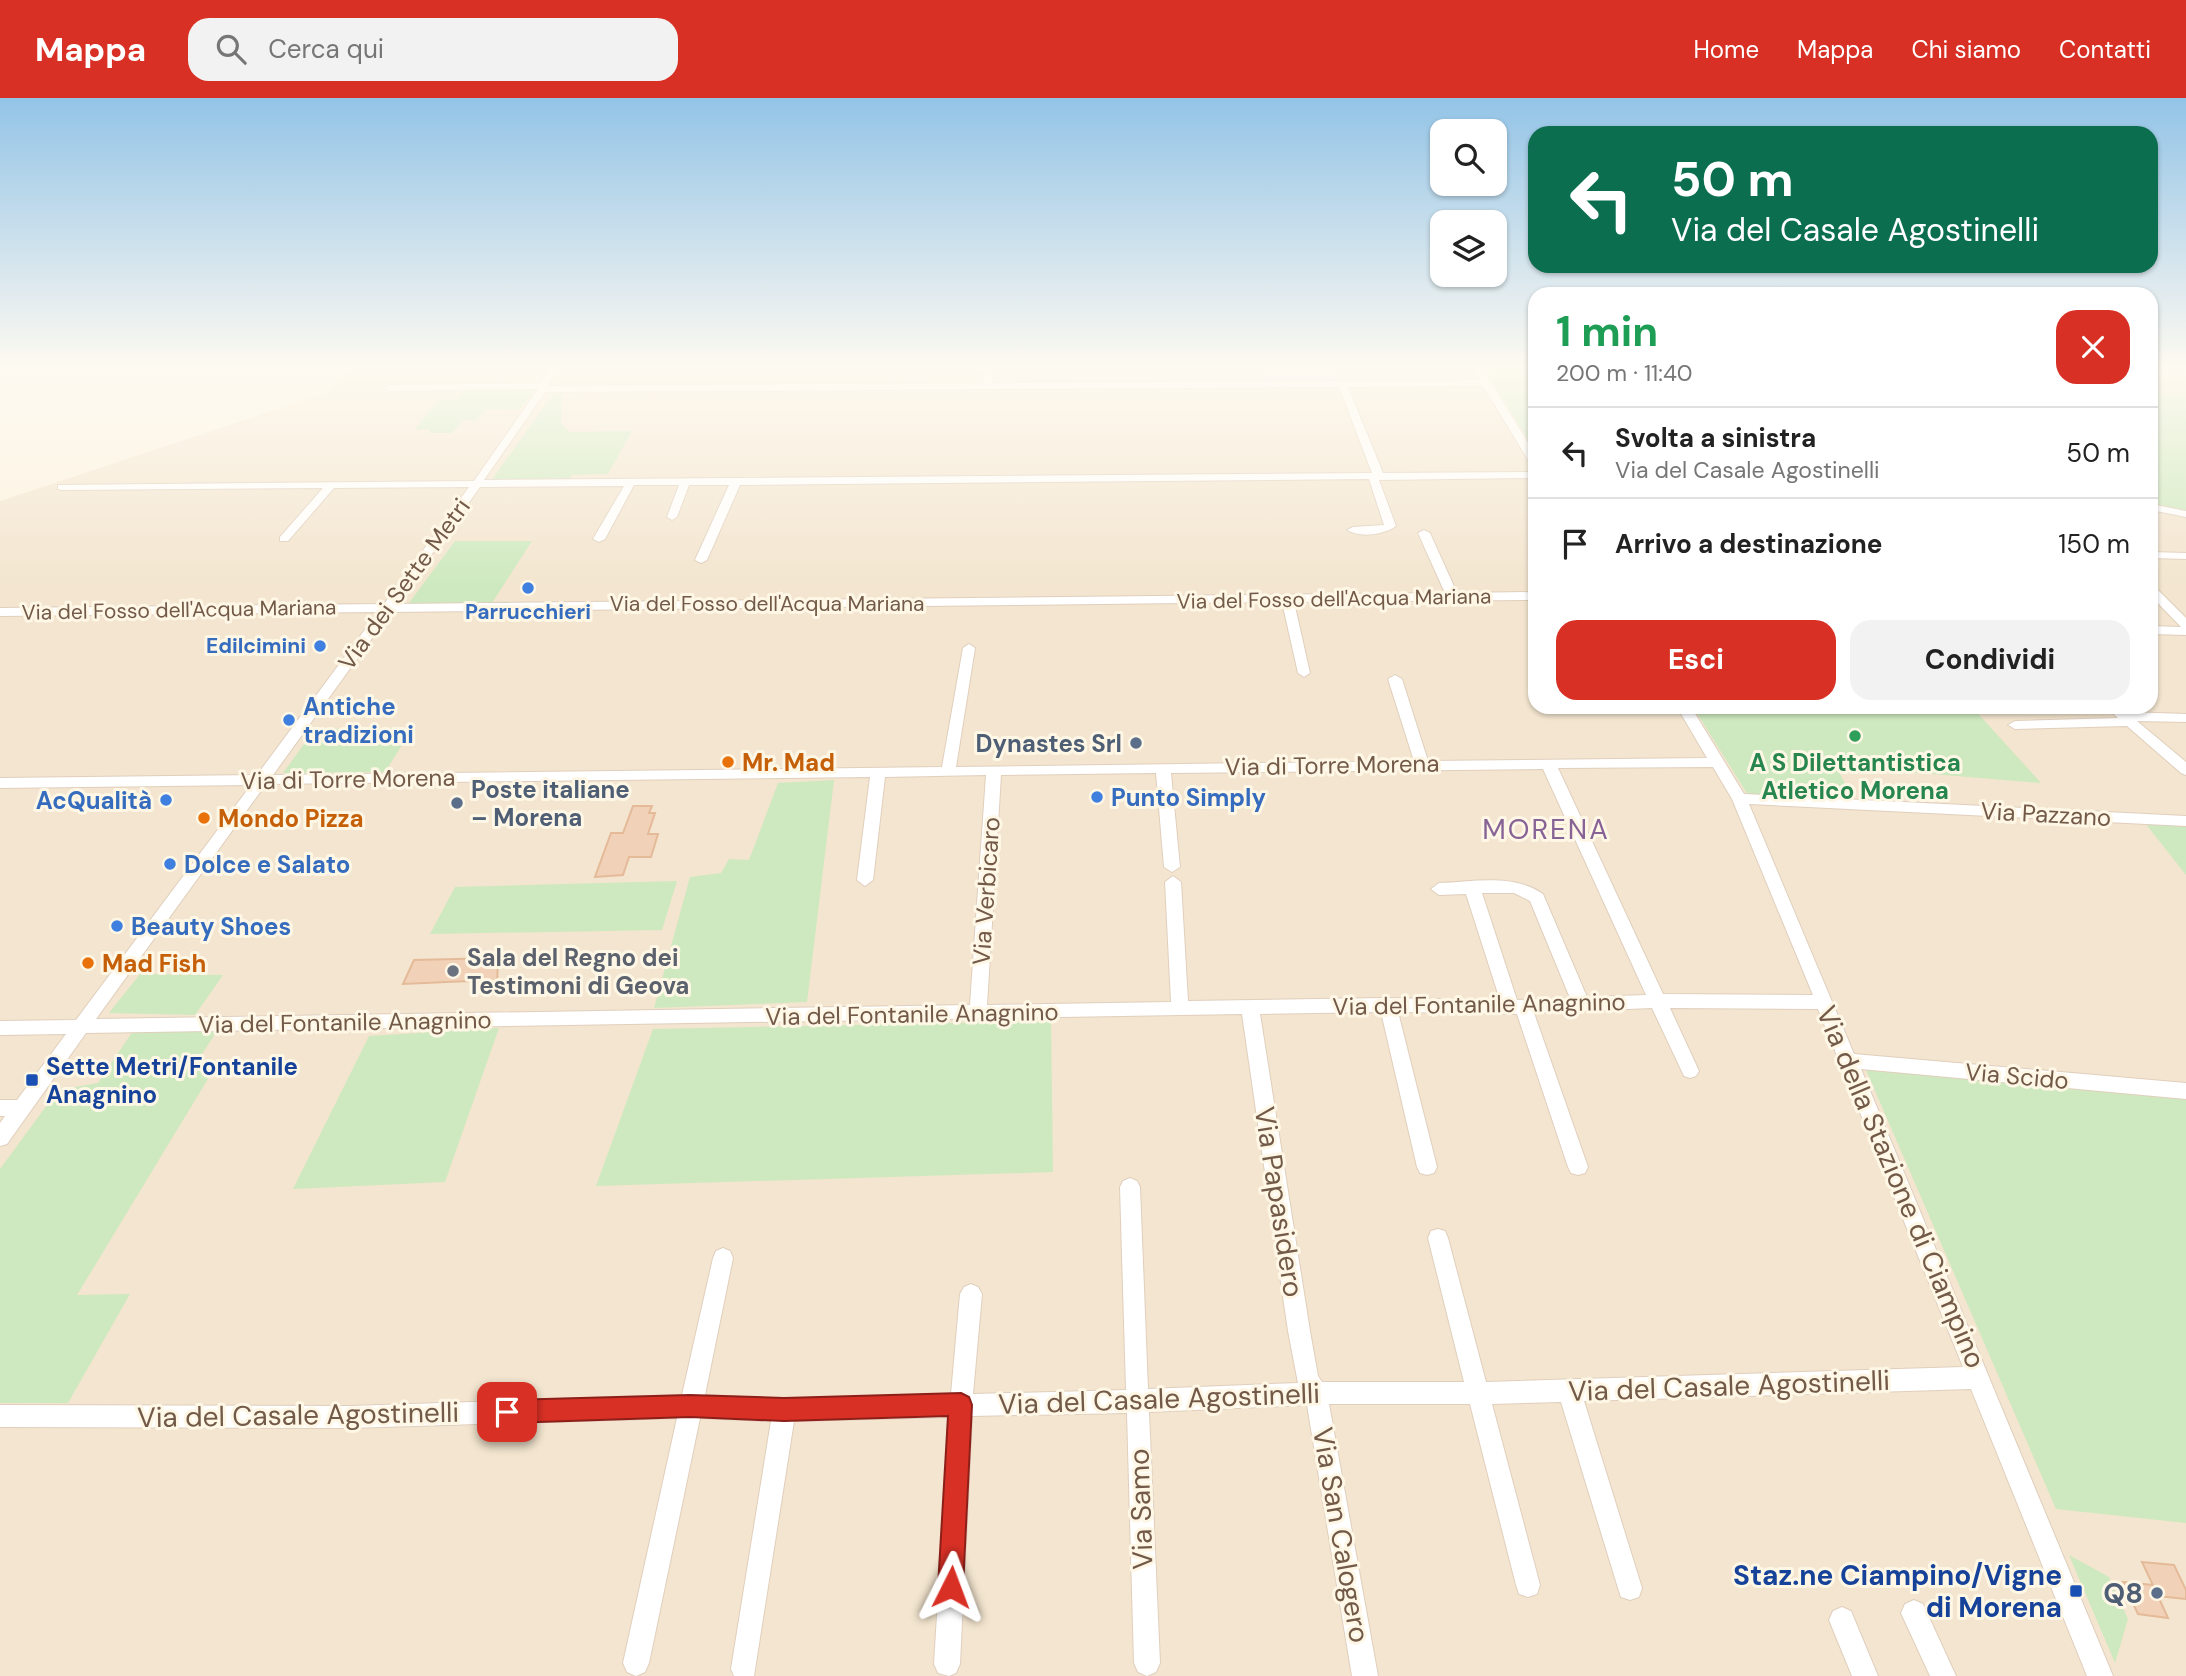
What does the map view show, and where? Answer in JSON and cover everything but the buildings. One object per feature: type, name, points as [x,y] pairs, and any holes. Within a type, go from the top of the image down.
[{"type":"street","name":"Via dei Sette Metri","points":[[0,1138],[388,607],[507,440]]},
{"type":"street","points":[[1353,530],[1382,530],[1390,526],[1362,440]]},
{"type":"street","points":[[62,487],[1528,475]]},
{"type":"street","points":[[701,560],[736,481]]},
{"type":"street","points":[[599,539],[631,482]]},
{"type":"street","points":[[672,517],[685,482]]},
{"type":"street","points":[[284,538],[332,484]]},
{"type":"street","points":[[2158,509],[2186,514]]},
{"type":"street","points":[[1424,533],[1454,598]]},
{"type":"street","points":[[2158,555],[2186,556]]},
{"type":"street","name":"Via del Fosso dell'Acqua Mariana","points":[[0,612],[1528,596]]},
{"type":"street","points":[[2158,597],[2186,625]]},
{"type":"street","points":[[1287,600],[1304,673]]},
{"type":"street","points":[[2158,629],[2186,631]]},
{"type":"street","points":[[948,771],[969,648]]},
{"type":"street","points":[[1395,679],[1422,765]]},
{"type":"street","name":"Via della Stazione di Ciampino","points":[[1688,714],[1739,799],[1980,1378],[2100,1676]]},
{"type":"street","points":[[2015,725],[2122,715],[2186,718]]},
{"type":"street","points":[[2122,715],[2186,770]]},
{"type":"street","name":"Via di Torre Morena","points":[[0,783],[1717,762]]},
{"type":"street","points":[[1548,763],[1690,1071]]},
{"type":"street","points":[[1163,767],[1180,1009]]},
{"type":"street","name":"Via Verbicaro","points":[[978,1013],[994,769]]},
{"type":"street","points":[[865,880],[878,773]]},
{"type":"street","name":"Via Pazzano","points":[[1739,799],[2186,821]]},
{"type":"street","points":[[1472,888],[1578,1167]]},
{"type":"street","points":[[1439,889],[1517,888],[1530,892],[1537,898],[1581,1004]]},
{"type":"street","name":"Via del Fontanile Anagnino","points":[[0,1028],[1388,1005],[1517,1007],[1658,1001],[1824,1002]]},
{"type":"street","points":[[1388,1005],[1427,1167]]},
{"type":"street","name":"Via Papasidero","points":[[1250,1007],[1299,1331],[1308,1379],[1316,1393]]},
{"type":"street","name":"Via Scido","points":[[1849,1062],[2186,1091]]},
{"type":"street","points":[[0,1108],[22,1108]]},
{"type":"street","name":"Via Samo","points":[[1130,1187],[1147,1663]]},
{"type":"street","points":[[1438,1238],[1528,1586]]},
{"type":"street","points":[[636,1663],[723,1258]]},
{"type":"street","points":[[947,1664],[961,1405],[971,1294]]},
{"type":"street","name":"Via del Casale Agostinelli","points":[[0,1416],[350,1417],[690,1406],[784,1410],[1138,1401],[1316,1393],[1478,1393],[1980,1378]]},
{"type":"street","points":[[1569,1390],[1630,1588]]},
{"type":"street","name":"Via San Calogero","points":[[1316,1393],[1365,1676]]},
{"type":"street","points":[[744,1669],[784,1410]]},
{"type":"street","points":[[1914,1613],[1943,1676]]},
{"type":"street","points":[[1842,1619],[1865,1676]]},
{"type":"shaded area","points":[[185,440],[1515,440],[1522,451],[1528,451],[1528,714],[2158,714],[2158,510],[2186,516],[2186,1676],[0,1676],[0,501]]},
{"type":"green space","points":[[520,440],[627,440],[608,474],[572,475],[569,480],[491,481]]},
{"type":"green space","points":[[2158,440],[2186,440],[2186,514],[2158,508]]},
{"type":"green space","points":[[455,541],[532,541],[492,603],[409,603]]},
{"type":"green space","name":"A S Dilettantistica Atletico Morena","points":[[1697,714],[1978,714],[2041,783],[1836,766],[1853,799],[1748,795]]},
{"type":"green space","points":[[413,728],[385,772],[283,773],[315,729]]},
{"type":"green space","points":[[834,780],[807,1002],[654,1008],[690,877],[721,873],[729,859],[749,860],[778,783]]},
{"type":"green space","points":[[2142,819],[2186,821],[2186,875]]},
{"type":"green space","points":[[677,881],[662,930],[430,934],[455,887]]},
{"type":"green space","points":[[140,974],[223,975],[195,1015],[109,1013]]},
{"type":"green space","points":[[1051,1021],[1053,1172],[596,1186],[653,1029]]},
{"type":"green space","points":[[499,1028],[445,1182],[293,1189],[369,1036]]},
{"type":"green space","points":[[218,1029],[199,1059],[217,1064],[77,1295],[130,1294],[68,1403],[0,1403],[0,1169],[58,1090],[98,1083],[133,1031]]},
{"type":"green space","points":[[1866,1070],[2186,1097],[2186,1523],[2056,1509]]},
{"type":"green space","points":[[2069,1555],[2109,1577],[2128,1619],[2115,1663]]},
{"type":"place","name":"Parrucchieri","points":[[528,588]]},
{"type":"place","name":"Edilcimini","points":[[320,646]]},
{"type":"place","name":"Antiche tradizioni","points":[[289,720]]},
{"type":"place","name":"A S Dilettantistica Atletico Morena","points":[[1855,736]]},
{"type":"place","name":"Dynastes Srl","points":[[1136,743]]},
{"type":"place","name":"Mr. Mad","points":[[728,762]]},
{"type":"place","name":"Punto Simply","points":[[1097,797]]},
{"type":"place","name":"AcQualità","points":[[166,800]]},
{"type":"place","name":"Poste italiane – Morena","points":[[457,803]]},
{"type":"place","name":"Mondo Pizza","points":[[204,818]]},
{"type":"place","name":"Dolce e Salato","points":[[170,864]]},
{"type":"place","name":"Beauty Shoes","points":[[117,926]]},
{"type":"place","name":"Mad Fish","points":[[88,963]]},
{"type":"place","name":"Sala del Regno dei Testimoni di Geova","points":[[453,971]]},
{"type":"place","name":"Sette Metri/Fontanile Anagnino","points":[[32,1080]]},
{"type":"place","name":"Staz.ne Ciampino/Vigne di Morena","points":[[2076,1591]]},
{"type":"place","name":"Q8","points":[[2157,1593]]},
{"type":"district","name":"MORENA","points":[[1546,829]]},
{"type":"route","points":[[507,1412],[690,1406],[784,1410],[961,1405],[951,1587]]}]
